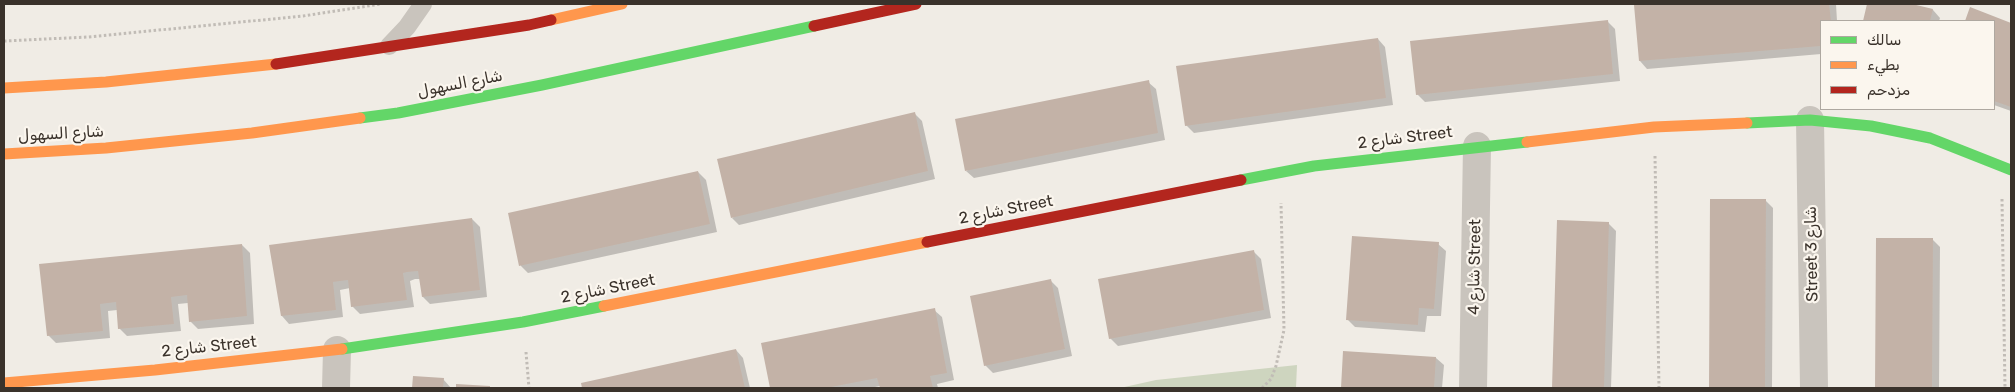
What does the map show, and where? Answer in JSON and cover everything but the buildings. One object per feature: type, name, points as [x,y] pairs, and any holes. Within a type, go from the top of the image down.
[{"type":"street","points":[[4,88],[106,82],[238,69],[387,48],[528,25],[622,4]]},
{"type":"street","name":"شارع السهول","points":[[4,154],[106,148],[252,133],[398,112],[551,83],[916,4]]},
{"type":"street","name":"شارع 2 Street","points":[[4,383],[154,370],[337,350],[524,322],[1314,166],[1476,146],[1654,127],[1810,120],[1871,126],[1930,138],[2006,168]]},
{"type":"street","name":"Street شارع 3","points":[[1810,120],[1814,388]]},
{"type":"street","name":"شارع 4 Street","points":[[1473,388],[1476,146]]},
{"type":"street","points":[[336,388],[337,350]]},
{"type":"lane","points":[[387,48],[407,27],[423,4]]},
{"type":"path","points":[[4,41],[117,34],[303,16],[381,4]]},
{"type":"path","points":[[1654,127],[1659,388]]},
{"type":"path","points":[[2005,388],[2006,168]]},
{"type":"path","points":[[1262,388],[1271,378],[1276,366],[1284,330],[1282,198]]},
{"type":"green space","points":[[1297,365],[1296,388],[1120,388],[1156,380]]},
{"type":"traffic: fast","points":[[360,118],[398,113],[542,85],[814,26]]},
{"type":"traffic: fast","points":[[1747,123],[1810,120],[1871,126],[1930,138],[2011,170]]},
{"type":"traffic: fast","points":[[1241,180],[1314,166],[1527,142]]},
{"type":"traffic: fast","points":[[342,349],[523,322],[604,306]]},
{"type":"traffic: slow","points":[[551,20],[622,4]]},
{"type":"traffic: slow","points":[[4,88],[106,82],[276,64]]},
{"type":"traffic: slow","points":[[4,154],[106,148],[252,133],[360,118]]},
{"type":"traffic: slow","points":[[1527,142],[1654,127],[1747,123]]},
{"type":"traffic: slow","points":[[604,306],[927,242]]},
{"type":"traffic: slow","points":[[4,383],[155,370],[342,349]]},
{"type":"traffic: jam","points":[[814,26],[916,4]]},
{"type":"traffic: jam","points":[[276,64],[551,20]]},
{"type":"traffic: jam","points":[[927,242],[1241,180]]}]
